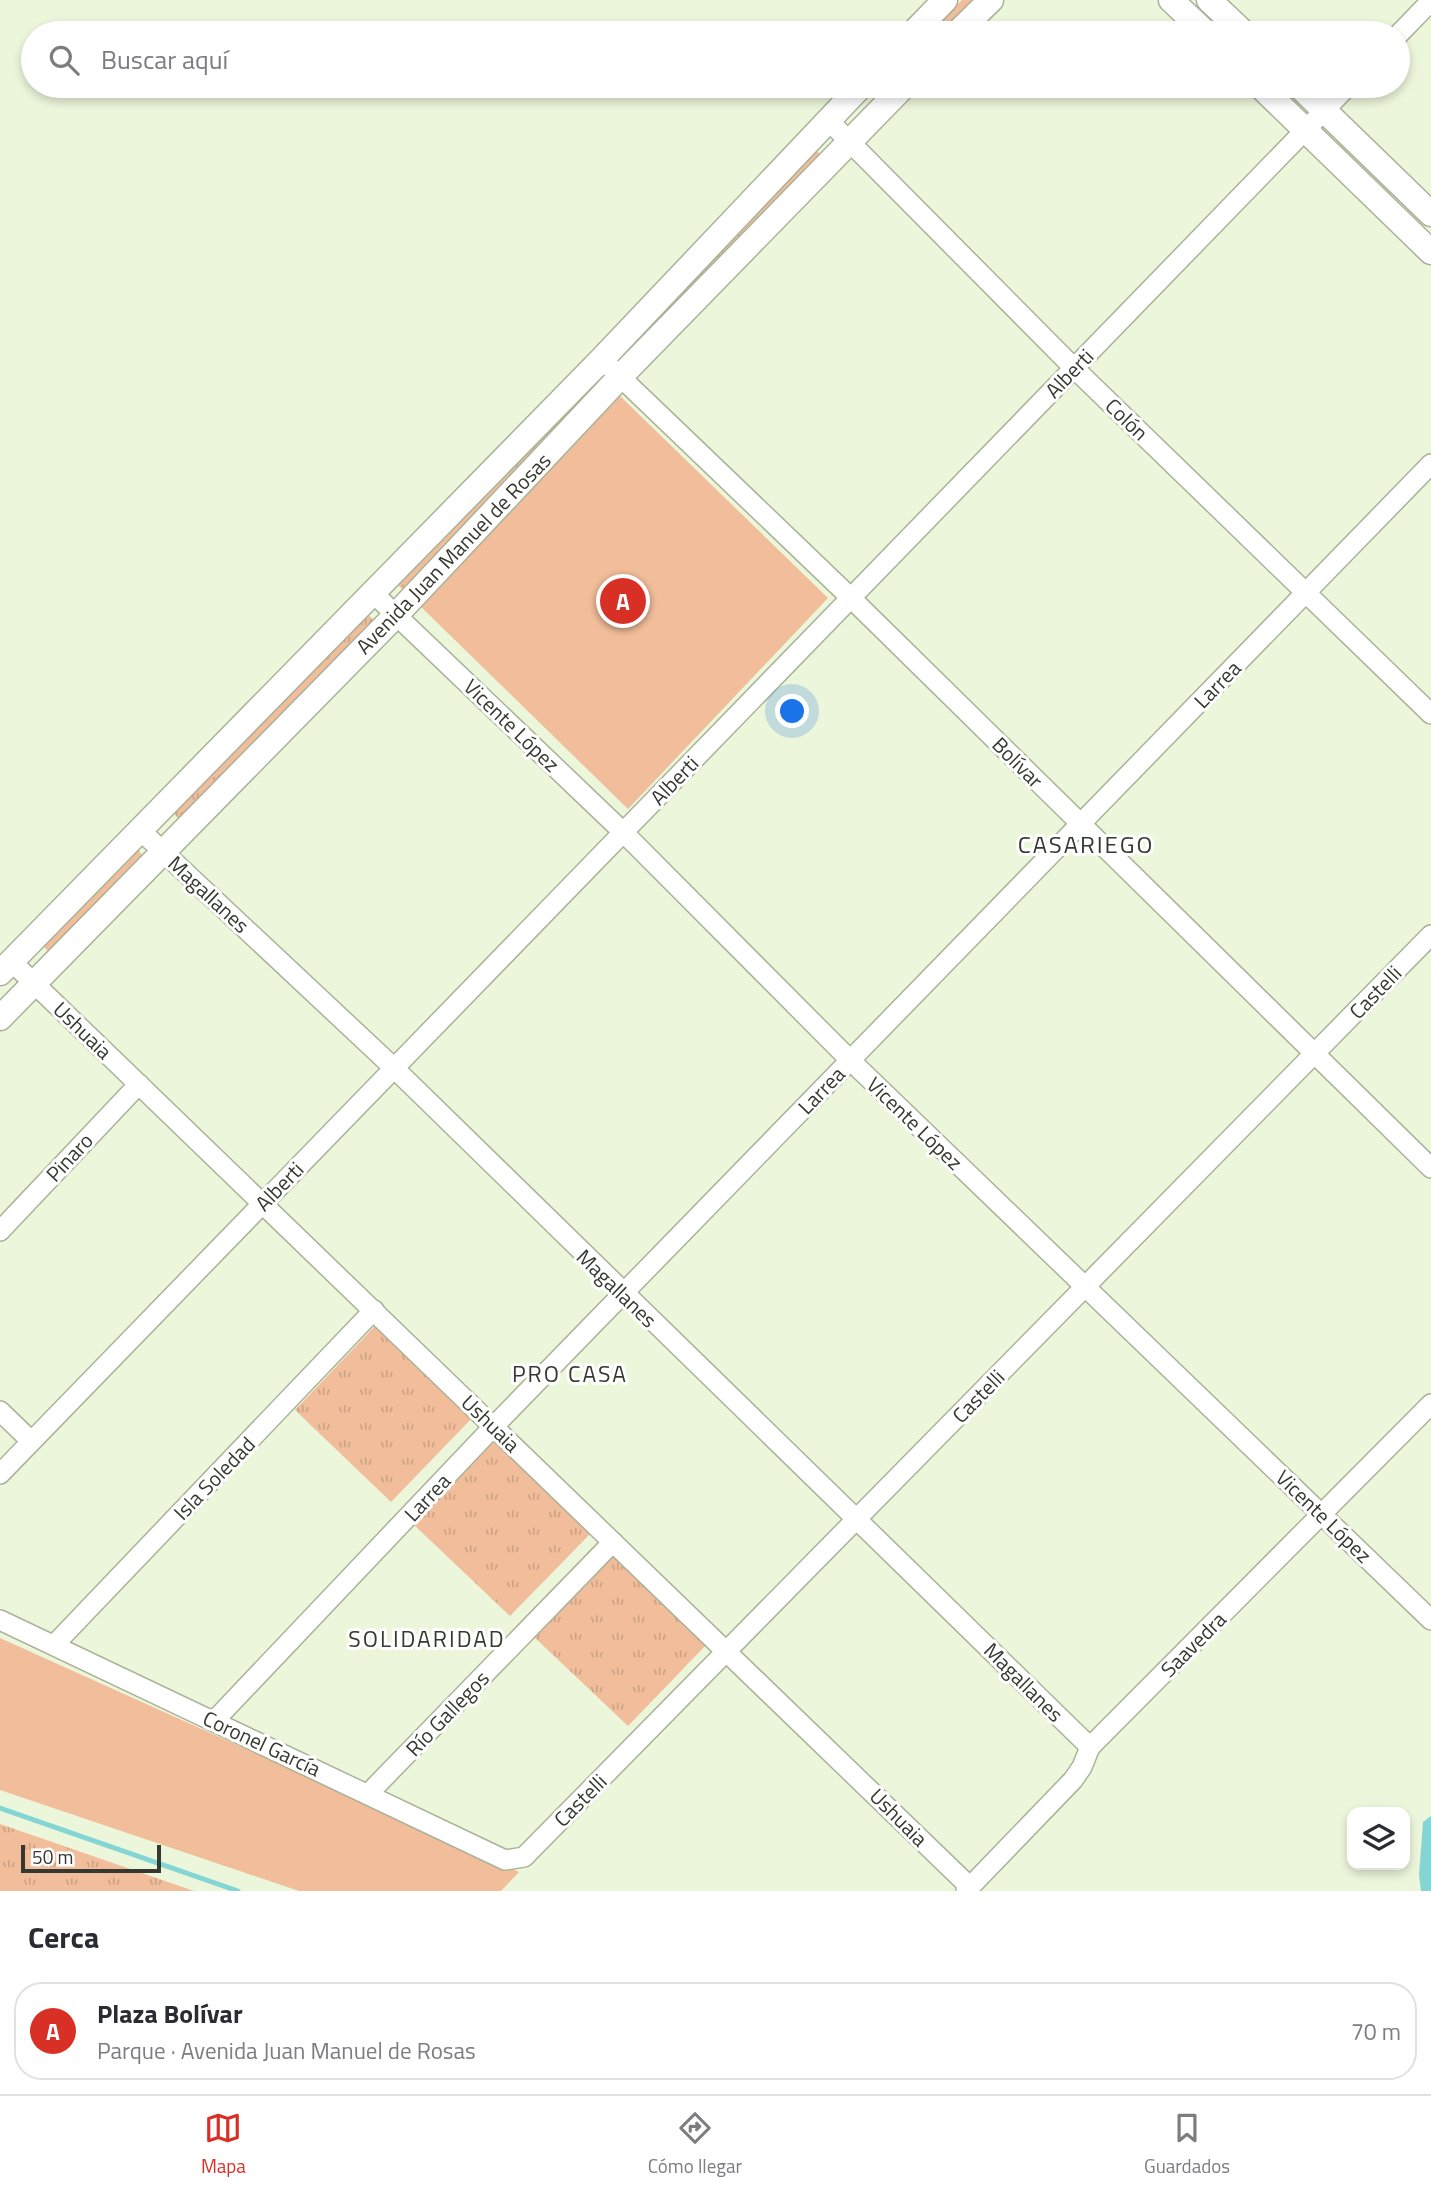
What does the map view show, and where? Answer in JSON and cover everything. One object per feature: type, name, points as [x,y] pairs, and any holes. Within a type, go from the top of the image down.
[{"type":"street","points":[[925,21],[945,0]]},
{"type":"street","points":[[969,21],[991,0]]},
{"type":"street","points":[[1171,0],[1193,21]]},
{"type":"street","points":[[1209,0],[1231,21]]},
{"type":"street","points":[[1410,23],[1431,1]]},
{"type":"street","name":"Avenida Juan Manuel de Rosas","points":[[6,967],[374,594],[850,98]]},
{"type":"street","name":"Avenida Juan Manuel de Rosas","points":[[0,1018],[396,615],[619,378],[892,98]]},
{"type":"street","points":[[1273,98],[1431,252]]},
{"type":"street","points":[[1311,98],[1431,214]]},
{"type":"street","name":"Alberti","points":[[0,1474],[1336,98]]},
{"type":"street","name":"Colón","points":[[828,120],[1074,368],[1431,714]]},
{"type":"street","name":"Bolívar","points":[[602,359],[851,598],[1431,1168]]},
{"type":"street","name":"Larrea","points":[[215,1720],[494,1426],[1431,464]]},
{"type":"street","name":"Vicente López","points":[[374,594],[623,832],[850,1060],[1431,1620]]},
{"type":"street","name":"Magallanes","points":[[141,831],[394,1068],[1090,1747]]},
{"type":"street","name":"Castelli","points":[[524,1857],[1431,935]]},
{"type":"street","name":"Ushuaia","points":[[6,967],[34,983],[728,1651],[968,1889]]},
{"type":"street","name":"Pinaro","points":[[0,1231],[139,1084]]},
{"type":"street","name":"Isla Soledad","points":[[54,1645],[374,1310]]},
{"type":"street","name":"Saavedra","points":[[968,1889],[1073,1780],[1083,1768],[1090,1747],[1431,1404]]},
{"type":"street","points":[[0,1411],[31,1441]]},
{"type":"street","name":"Río Gallegos","points":[[369,1793],[613,1542]]},
{"type":"street","name":"Coronel García","points":[[0,1620],[369,1793],[505,1860],[524,1857]]},
{"type":"green space","points":[[962,0],[978,0],[958,21],[942,21]]},
{"type":"green space","points":[[816,150],[824,158],[630,357],[621,349]]},
{"type":"green space","points":[[589,382],[597,390],[402,589],[394,581]]},
{"type":"green space","points":[[619,395],[828,598],[628,809],[418,604]]},
{"type":"green space","points":[[366,613],[375,621],[180,820],[172,812]]},
{"type":"green space","points":[[136,848],[144,857],[50,953],[42,945]]},
{"type":"green space","points":[[375,1326],[472,1418],[391,1502],[295,1410]]},
{"type":"green space","points":[[494,1441],[591,1533],[510,1616],[414,1525]]},
{"type":"green space","points":[[612,1550],[709,1642],[628,1726],[531,1634]]},
{"type":"green space","points":[[0,1638],[519,1872],[501,1891],[299,1891],[0,1790]]},
{"type":"green space","points":[[0,1824],[194,1891],[0,1891]]},
{"type":"water","points":[[1431,1816],[1431,1891],[1421,1891],[1419,1875],[1423,1822]]},
{"type":"waterway","points":[[0,1808],[238,1891]]},
{"type":"place","name":"Plaza Bolívar","points":[[623,601]]},
{"type":"district","name":"CASARIEGO","points":[[1086,844]]},
{"type":"district","name":"PRO CASA","points":[[570,1373]]},
{"type":"district","name":"SOLIDARIDAD","points":[[427,1638]]}]
